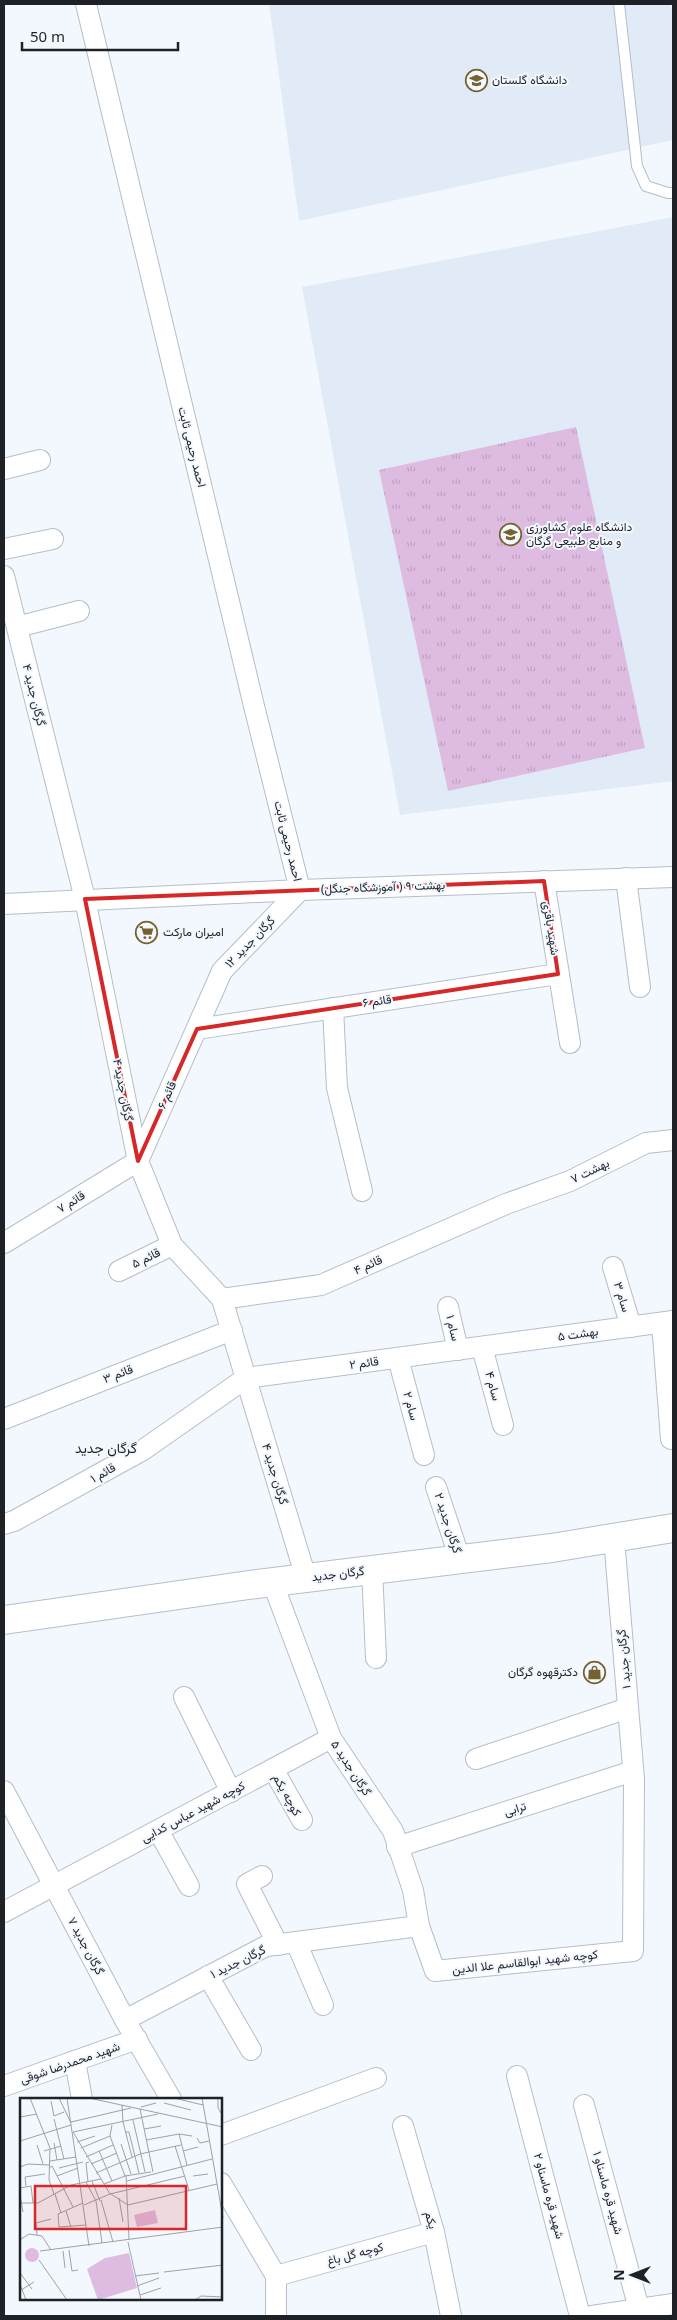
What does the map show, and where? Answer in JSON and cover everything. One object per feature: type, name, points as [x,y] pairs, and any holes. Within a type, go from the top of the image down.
[{"type":"main road","name":"گرگان جدید","points":[[4,1620],[272,1582],[614,1538],[673,1528]]},
{"type":"street","name":"احمد رحیمی ثابت","points":[[86,4],[251,696],[300,890]]},
{"type":"street","points":[[4,469],[40,460]]},
{"type":"street","points":[[4,549],[54,539]]},
{"type":"street","name":"گرگان جدید ۴","points":[[4,576],[86,900],[138,1161],[172,1246],[222,1299],[306,1578]]},
{"type":"street","points":[[17,627],[79,611]]},
{"type":"street","name":"بهشت ۹ ( آموزشگاه جنگل)","points":[[4,904],[300,890],[673,877]]},
{"type":"street","points":[[626,878],[640,987]]},
{"type":"street","name":"شهید باقری","points":[[544,881],[570,1043]]},
{"type":"street","name":"گرگان جدید ۱۲","points":[[197,1028],[222,971],[300,890]]},
{"type":"street","name":"قائم ۶","points":[[197,1028],[558,974]]},
{"type":"street","points":[[333,1008],[337,1088],[362,1191]]},
{"type":"street","name":"۶ قائم","points":[[138,1161],[197,1028]]},
{"type":"street","name":"بهشت ۷","points":[[506,1204],[570,1181],[646,1143],[673,1140]]},
{"type":"street","name":"۷ قائم","points":[[4,1243],[138,1161]]},
{"type":"street","name":"قائم ۴","points":[[222,1299],[321,1285],[506,1204]]},
{"type":"street","name":"۵ قائم","points":[[119,1271],[172,1246]]},
{"type":"street","name":"۳ سام","points":[[613,1267],[631,1327]]},
{"type":"street","name":"۱ سام","points":[[448,1307],[458,1350]]},
{"type":"street","points":[[668,1322],[671,1439]]},
{"type":"street","name":"بهشت ۵","points":[[482,1347],[668,1322]]},
{"type":"street","name":"۳ قائم","points":[[4,1419],[232,1330]]},
{"type":"street","name":"۲ قائم","points":[[246,1378],[482,1347]]},
{"type":"street","name":"۴ سام","points":[[482,1347],[503,1425]]},
{"type":"street","name":"۲ سام","points":[[398,1358],[424,1455]]},
{"type":"street","name":"۱ قائم","points":[[4,1524],[14,1521],[143,1450],[246,1378]]},
{"type":"street","name":"۲ گرگان جدید","points":[[436,1486],[460,1559]]},
{"type":"street","name":"گرگان جدید ۱","points":[[614,1538],[633,1775],[633,1951]]},
{"type":"street","points":[[372,1570],[376,1658]]},
{"type":"street","name":"گرگان جدید ۵","points":[[272,1582],[332,1738],[393,1831],[413,1890],[419,1926]]},
{"type":"street","points":[[184,1696],[231,1792]]},
{"type":"street","points":[[476,1759],[628,1708]]},
{"type":"street","name":"کوچه شهید عباس کدایی","points":[[4,1912],[332,1738]]},
{"type":"street","name":"کوچه یکم","points":[[273,1769],[302,1820]]},
{"type":"street","name":"ترابی","points":[[397,1847],[633,1775]]},
{"type":"street","name":"گرگان جدید ۷","points":[[4,1791],[125,2020],[171,2098]]},
{"type":"street","points":[[158,1830],[189,1886]]},
{"type":"street","points":[[262,1876],[247,1884],[287,1944],[323,2005]]},
{"type":"street","name":"گرگان جدید ۱","points":[[125,2020],[266,1946],[419,1926]]},
{"type":"street","name":"کوچه شهید ابوالقاسم علا الدین","points":[[419,1926],[435,1971],[633,1951]]},
{"type":"street","points":[[208,1976],[251,2050]]},
{"type":"street","name":"شهید محمدرضا شوقی","points":[[4,2086],[136,2040]]},
{"type":"street","points":[[75,2061],[82,2098]]},
{"type":"street","name":"۲ شهید قره ماسناو","points":[[517,2076],[580,2316]]},
{"type":"street","points":[[222,2135],[376,2078]]},
{"type":"street","name":"۱ شهید قره ماسناو","points":[[584,2105],[639,2309]]},
{"type":"street","name":"یکم","points":[[403,2126],[434,2232],[451,2316]]},
{"type":"street","points":[[222,2185],[276,2276],[276,2316]]},
{"type":"street","name":"کوچه گل باغ","points":[[276,2276],[434,2232]]},
{"type":"street","points":[[592,2316],[673,2304]]},
{"type":"lane","points":[[619,4],[637,166],[646,186],[668,194],[673,193]]},
{"type":"highlighted area","points":[[544,881],[558,974],[197,1029],[138,1161],[85,899]]},
{"type":"shaded area","name":"دانشگاه گلستان","points":[[269,4],[671,4],[673,19],[673,140],[299,221]]},
{"type":"shaded area","name":"دانشگاه علوم کشاورزی و منابع طبیعی گرگان","points":[[673,217],[673,781],[400,815],[302,287]]},
{"type":"green space","points":[[576,427],[645,748],[448,791],[379,470]]},
{"type":"place","name":"دانشگاه گلستان","points":[[476,80]]},
{"type":"place","name":"دانشگاه علوم کشاورزی و منابع طبیعی گرگان","points":[[510,534]]},
{"type":"place","name":"امیران مارکت","points":[[147,932]]},
{"type":"place","name":"دکترقهوه گرگان","points":[[594,1672]]},
{"type":"district","name":"گرگان جدید","points":[[106,1448]]}]
